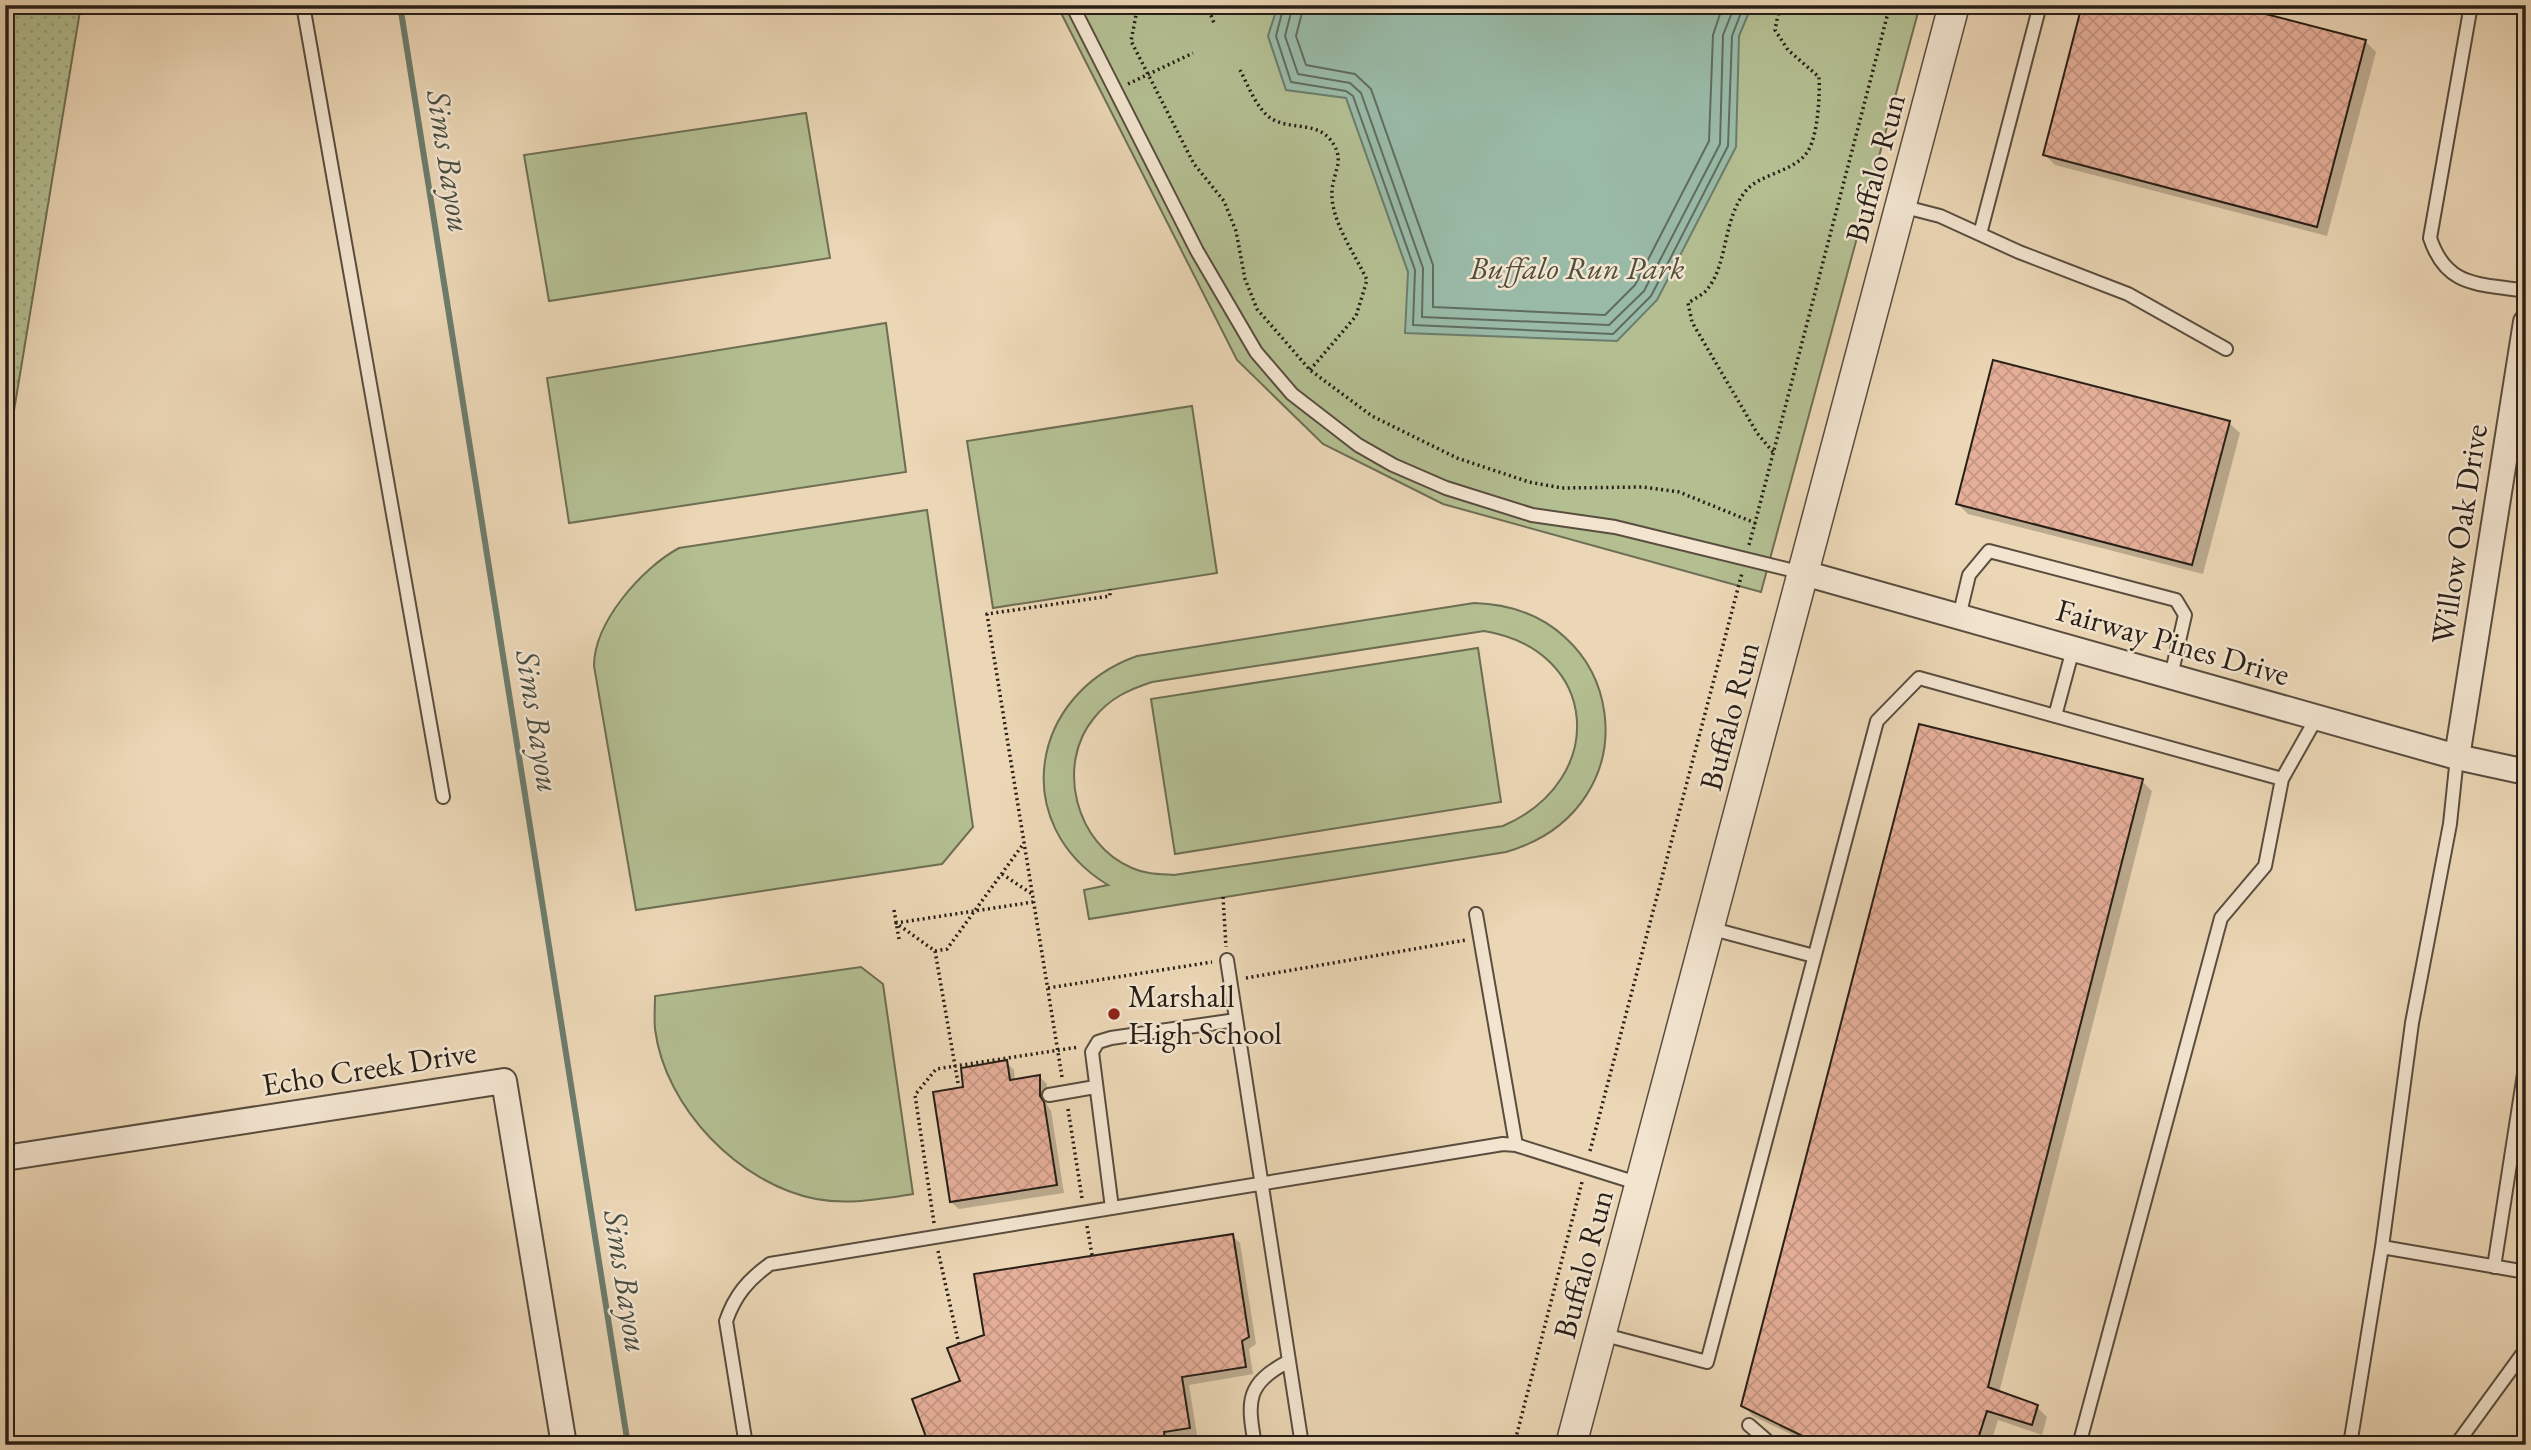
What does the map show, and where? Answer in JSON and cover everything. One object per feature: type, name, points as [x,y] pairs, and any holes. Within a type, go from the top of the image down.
[{"type":"street","name":"Buffalo Run","points":[[1571,1445],[1954,5]]},
{"type":"street","name":"Willow Oak Drive","points":[[2458,757],[2526,322]]},
{"type":"street","name":"Fairway Pines Drive","points":[[1804,573],[2458,757],[2526,772]]},
{"type":"street","name":"Echo Creek Drive","points":[[5,1158],[504,1081],[564,1445]]},
{"type":"lane","points":[[303,5],[443,797]]},
{"type":"lane","points":[[1072,5],[1197,251],[1256,352],[1292,394],[1358,445],[1393,465],[1446,488],[1532,515],[1615,527],[1804,573]]},
{"type":"lane","points":[[1980,234],[2040,5]]},
{"type":"lane","points":[[2471,5],[2430,238],[2443,268],[2461,280],[2526,291]]},
{"type":"lane","points":[[2519,5],[2526,8]]},
{"type":"lane","points":[[1901,206],[1940,216],[2128,294],[2225,349]]},
{"type":"lane","points":[[1959,617],[1969,575],[1989,551],[2176,600],[2185,615],[2171,677]]},
{"type":"lane","points":[[2055,716],[2073,649]]},
{"type":"lane","points":[[1601,1334],[1707,1362],[1877,720],[1919,678],[2282,779]]},
{"type":"lane","points":[[2079,1445],[2221,918],[2265,866],[2282,779],[2317,717]]},
{"type":"lane","points":[[2350,1445],[2382,1247],[2412,1023],[2450,824],[2458,757]]},
{"type":"lane","points":[[1476,914],[1516,1145]]},
{"type":"lane","points":[[1709,928],[1814,956]]},
{"type":"lane","points":[[1227,960],[1302,1445]]},
{"type":"lane","points":[[1112,1208],[1092,1052],[1098,1042],[1236,1020]]},
{"type":"lane","points":[[2494,1267],[2526,1063]]},
{"type":"lane","points":[[1049,1095],[1095,1087]]},
{"type":"lane","points":[[746,1445],[726,1321],[747,1281],[771,1264],[1516,1145],[1641,1184]]},
{"type":"lane","points":[[2382,1247],[2526,1272]]},
{"type":"lane","points":[[2456,1445],[2526,1349]]},
{"type":"lane","points":[[1255,1445],[1249,1409],[1251,1396],[1266,1373],[1289,1361]]},
{"type":"lane","points":[[1749,1425],[1772,1445]]},
{"type":"path","points":[[1138,5],[1130,40],[1194,164],[1224,201],[1236,231],[1245,279],[1257,309],[1310,370],[1372,416],[1457,458],[1529,482],[1562,488],[1643,487],[1679,492],[1755,523]]},
{"type":"path","points":[[1208,5],[1214,23]]},
{"type":"path","points":[[1774,453],[1757,433],[1692,322],[1688,303],[1709,288],[1720,262],[1726,229],[1746,190],[1786,168],[1808,151],[1820,101],[1819,77],[1788,50],[1775,30],[1780,5]]},
{"type":"path","points":[[1514,1445],[1890,5]]},
{"type":"path","points":[[1116,90],[1193,53]]},
{"type":"path","points":[[1240,70],[1259,105],[1272,119],[1325,133],[1335,145],[1340,161],[1332,192],[1335,213],[1367,280],[1356,316],[1310,370]]},
{"type":"path","points":[[1092,1255],[987,614],[1110,596],[1110,589]]},
{"type":"path","points":[[935,951],[947,949],[1024,843]]},
{"type":"path","points":[[1002,874],[1033,895]]},
{"type":"path","points":[[1048,988],[1227,960],[1223,897]]},
{"type":"path","points":[[896,923],[1034,901]]},
{"type":"path","points":[[894,910],[899,939]]},
{"type":"path","points":[[896,923],[935,951],[958,1083]]},
{"type":"path","points":[[1230,981],[1480,938]]},
{"type":"path","points":[[959,1345],[936,1237],[915,1095],[936,1069],[1082,1046],[1092,1052]]},
{"type":"green space","points":[[5,5],[81,5],[5,465]]},
{"type":"green space","name":"Buffalo Run Park","points":[[1057,5],[1920,5],[1761,592],[1443,504],[1323,444],[1237,360]]},
{"type":"green space","points":[[806,113],[830,258],[549,301],[524,155]]},
{"type":"green space","points":[[886,323],[906,472],[569,523],[547,378]]},
{"type":"green space","points":[[1192,406],[1217,573],[993,608],[967,441]]},
{"type":"green space","points":[[927,510],[973,827],[942,864],[636,910],[594,666],[602,632],[623,598],[650,569],[679,548]]},
{"type":"green space","points":[[1474,603],[1526,613],[1565,637],[1592,672],[1604,712],[1603,755],[1586,795],[1554,829],[1506,852],[1089,919],[1084,890],[1108,885],[1076,859],[1055,829],[1045,796],[1045,762],[1054,729],[1073,699],[1101,674],[1137,656]],"holes":[[[1484,631],[1522,643],[1551,663],[1569,689],[1577,718],[1574,749],[1561,779],[1537,805],[1503,826],[1174,875],[1137,870],[1113,857],[1097,841],[1085,823],[1077,802],[1074,780],[1082,737],[1106,705],[1135,688],[1152,682]]]},
{"type":"green space","points":[[1478,648],[1501,802],[1175,854],[1151,699]]},
{"type":"green space","points":[[861,967],[883,984],[913,1194],[852,1201],[816,1199],[787,1191],[760,1177],[710,1138],[690,1114],[674,1087],[662,1058],[655,1029],[655,996]]},
{"type":"water","points":[[1278,5],[1752,5],[1739,36],[1736,147],[1657,300],[1617,341],[1405,333],[1408,272],[1346,98],[1286,90],[1268,36]]},
{"type":"building","points":[[2082,5],[2231,5],[2366,40],[2317,227],[2043,155]]},
{"type":"building","points":[[1993,360],[2230,421],[2192,565],[1956,504]]},
{"type":"building","points":[[1919,724],[2143,779],[1988,1387],[2038,1405],[2032,1425],[1987,1411],[1976,1445],[1821,1445],[1741,1406]]},
{"type":"building","points":[[1007,1060],[1010,1080],[1040,1075],[1040,1096],[1044,1102],[1057,1185],[950,1202],[933,1092],[963,1087],[961,1068]]},
{"type":"building","points":[[1233,1234],[1249,1337],[1242,1341],[1246,1367],[1182,1377],[1190,1428],[1164,1432],[1166,1445],[929,1445],[912,1399],[960,1381],[947,1348],[984,1335],[974,1274]]},
{"type":"waterway","name":"Sims Bayou","points":[[400,5],[628,1445]]},
{"type":"place","name":"Marshall High School","points":[[1114,1014]]}]
